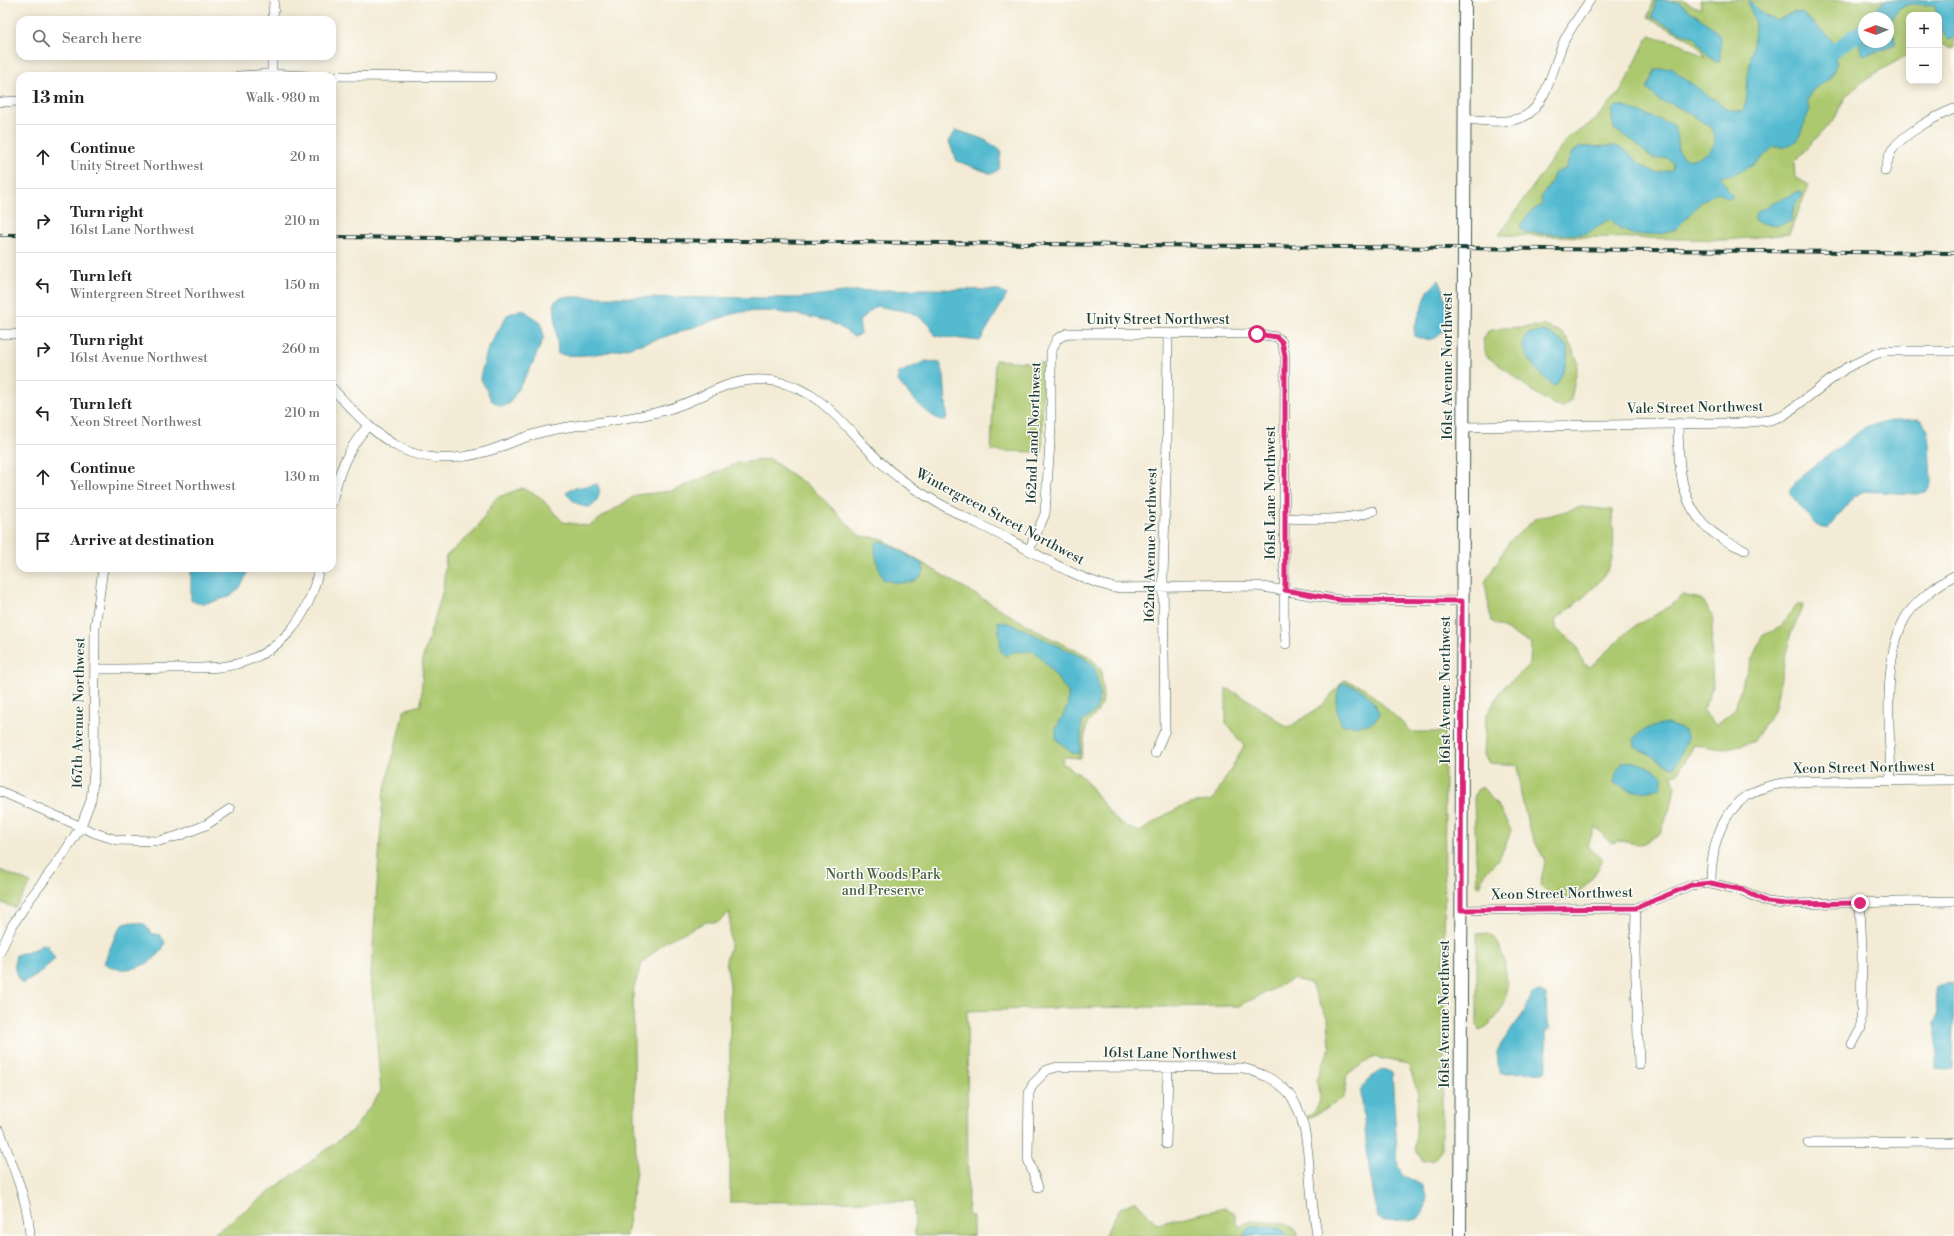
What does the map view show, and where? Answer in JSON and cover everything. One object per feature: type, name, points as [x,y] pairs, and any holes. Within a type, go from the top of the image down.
[{"type":"main road","name":"161st Avenue Northwest","points":[[1460,1236],[1465,0]]},
{"type":"street","points":[[273,16],[274,0]]},
{"type":"street","points":[[1464,119],[1500,121],[1514,120],[1525,116],[1534,109],[1546,88],[1566,37],[1590,0]]},
{"type":"street","points":[[272,60],[272,72]]},
{"type":"street","points":[[336,76],[491,77]]},
{"type":"street","points":[[0,102],[16,101]]},
{"type":"street","points":[[1885,171],[1891,151],[1911,132],[1945,112],[1954,109]]},
{"type":"street","name":"Unity Street Northwest","points":[[1057,339],[1068,333],[1168,335],[1257,334],[1277,337],[1282,342]]},
{"type":"street","points":[[0,334],[16,334]]},
{"type":"street","name":"162nd Avenue Northwest","points":[[1155,753],[1165,730],[1163,588],[1168,335]]},
{"type":"street","name":"162nd Land Northwest","points":[[1029,550],[1044,514],[1050,428],[1051,352],[1057,339]]},
{"type":"street","name":"161st Lane Northwest","points":[[1282,342],[1285,356],[1286,644]]},
{"type":"street","name":"Vale Street Northwest","points":[[1463,427],[1740,423],[1770,420],[1783,416],[1846,368],[1873,355],[1884,351],[1954,351]]},
{"type":"street","name":"Wintergreen Street Northwest","points":[[336,392],[368,427],[391,444],[412,453],[434,457],[463,457],[491,451],[544,431],[671,409],[721,386],[748,381],[774,381],[800,389],[822,401],[845,422],[867,449],[896,476],[928,498],[1069,571],[1104,585],[1115,588],[1257,586],[1340,600],[1462,601]]},
{"type":"street","points":[[1678,423],[1679,461],[1682,484],[1690,506],[1703,524],[1721,538],[1745,550]]},
{"type":"street","points":[[336,482],[344,460],[356,440],[368,427]]},
{"type":"street","points":[[1285,518],[1343,519],[1357,517],[1373,511]]},
{"type":"street","name":"167th Avenue Northwest","points":[[0,952],[12,926],[30,898],[61,858],[81,826],[91,800],[96,669],[95,628],[102,572]]},
{"type":"street","points":[[96,669],[210,668],[232,665],[263,653],[277,644],[293,629],[310,600],[318,572]]},
{"type":"street","points":[[1892,781],[1890,705],[1892,651],[1904,619],[1934,589],[1954,576]]},
{"type":"street","name":"Xeon Street Northwest","points":[[1461,910],[1636,908],[1691,885],[1711,883],[1711,864],[1717,833],[1725,819],[1740,802],[1755,791],[1770,786],[1800,782],[1954,780]]},
{"type":"street","points":[[0,791],[117,840],[159,841],[178,836],[206,825],[230,809]]},
{"type":"street","points":[[1711,883],[1743,890],[1767,902],[1786,904],[1954,901]]},
{"type":"street","points":[[1852,1045],[1861,1028],[1862,951],[1860,903]]},
{"type":"street","points":[[1636,908],[1635,952],[1639,1065]]},
{"type":"street","name":"161st Lane Northwest","points":[[1038,1187],[1028,1159],[1028,1093],[1033,1084],[1047,1070],[1057,1067],[1243,1068],[1262,1074],[1274,1080],[1288,1093],[1296,1105],[1305,1132],[1317,1236]]},
{"type":"street","points":[[1166,1144],[1168,1068]]},
{"type":"street","points":[[0,1131],[24,1198],[29,1219],[30,1236]]},
{"type":"street","points":[[1808,1143],[1954,1142]]},
{"type":"green space","points":[[1654,0],[1681,0],[1701,9],[1700,0],[1954,0],[1954,49],[1942,44],[1942,12],[1906,12],[1906,56],[1867,78],[1846,96],[1835,118],[1794,162],[1795,177],[1809,185],[1789,234],[1727,240],[1499,235],[1567,138],[1594,121],[1621,91],[1649,35],[1681,44],[1705,58],[1696,44],[1680,34],[1648,17]]},
{"type":"green space","points":[[1545,326],[1560,332],[1567,338],[1578,362],[1571,400],[1562,408],[1533,391],[1486,356],[1483,340],[1488,331],[1503,328]]},
{"type":"green space","points":[[995,360],[1043,363],[1042,452],[991,451]]},
{"type":"green space","name":"North Woods Park and Preserve","points":[[770,459],[815,491],[860,536],[880,538],[1044,635],[1090,657],[1101,669],[1103,699],[1097,713],[1087,724],[1081,758],[1064,757],[1062,763],[1082,776],[1113,817],[1122,825],[1140,832],[1174,810],[1202,801],[1213,800],[1244,746],[1226,723],[1226,688],[1252,702],[1288,728],[1324,704],[1344,680],[1365,688],[1412,732],[1445,732],[1444,1071],[1442,1071],[1442,1148],[1434,1160],[1423,1161],[1415,1149],[1418,1093],[1408,1064],[1374,1057],[1349,1073],[1345,1079],[1346,1090],[1343,1098],[1308,1119],[1307,1117],[1318,1105],[1320,1091],[1316,1081],[1330,1047],[1328,1019],[1310,983],[1293,979],[1239,1006],[1057,1008],[967,1011],[968,1215],[973,1216],[973,1236],[915,1236],[914,1201],[730,1202],[730,985],[726,960],[730,947],[730,912],[718,922],[706,922],[666,941],[642,963],[633,991],[636,1171],[626,1236],[211,1236],[354,1129],[381,1091],[371,976],[383,797],[404,710],[421,705],[423,657],[443,590],[446,556],[475,531],[496,498],[522,488],[540,497],[563,522],[589,526],[636,495],[672,491],[738,463]]},
{"type":"green space","points":[[1582,507],[1612,510],[1614,541],[1612,557],[1607,571],[1597,584],[1555,620],[1557,630],[1575,643],[1584,664],[1590,667],[1629,630],[1672,605],[1682,595],[1701,599],[1713,615],[1711,648],[1713,686],[1703,711],[1716,725],[1735,709],[1743,680],[1762,636],[1779,628],[1797,605],[1803,605],[1790,636],[1774,711],[1753,742],[1723,749],[1694,745],[1678,773],[1672,777],[1675,786],[1672,802],[1661,832],[1646,843],[1637,844],[1620,841],[1610,843],[1596,827],[1587,845],[1603,861],[1590,881],[1573,899],[1555,900],[1540,885],[1545,861],[1530,832],[1521,795],[1518,765],[1489,763],[1484,755],[1486,716],[1503,688],[1530,664],[1531,644],[1491,621],[1485,582],[1509,542],[1535,519]]},
{"type":"green space","points":[[1482,787],[1498,806],[1511,830],[1502,853],[1485,874],[1480,887],[1477,885],[1474,798],[1477,790]]},
{"type":"green space","points":[[0,870],[31,883],[15,908],[0,902]]},
{"type":"green space","points":[[1487,933],[1495,939],[1501,951],[1505,968],[1507,993],[1506,999],[1496,1018],[1479,1030],[1477,1025],[1477,934]]},
{"type":"green space","points":[[1136,1201],[1157,1224],[1224,1208],[1234,1212],[1239,1227],[1250,1221],[1284,1223],[1297,1231],[1298,1236],[1104,1236],[1120,1208]]},
{"type":"water","points":[[1656,0],[1678,2],[1712,27],[1720,37],[1720,61],[1715,61],[1709,57],[1695,37],[1680,32],[1652,17]]},
{"type":"water","points":[[1749,0],[1764,15],[1777,21],[1793,12],[1802,13],[1832,40],[1832,52],[1837,63],[1830,78],[1811,92],[1807,102],[1810,109],[1798,140],[1786,147],[1773,147],[1755,164],[1743,170],[1720,177],[1733,197],[1729,199],[1717,192],[1701,202],[1675,230],[1662,234],[1635,235],[1620,229],[1611,219],[1589,232],[1584,233],[1558,234],[1524,232],[1520,226],[1530,212],[1542,205],[1541,197],[1551,183],[1554,173],[1565,169],[1572,153],[1580,147],[1615,146],[1624,149],[1641,165],[1656,173],[1672,170],[1673,163],[1667,158],[1653,159],[1633,141],[1614,129],[1612,112],[1615,106],[1625,107],[1674,125],[1678,142],[1677,149],[1685,157],[1695,159],[1708,152],[1715,140],[1712,128],[1672,104],[1660,101],[1647,89],[1655,70],[1672,67],[1679,75],[1729,110],[1742,112],[1746,99],[1755,30],[1755,20],[1749,6]]},
{"type":"water","points":[[1885,0],[1954,0],[1954,39],[1947,38],[1942,30],[1942,12],[1936,12],[1934,5],[1911,4],[1899,8],[1894,16],[1894,12],[1873,12]]},
{"type":"water","points":[[1860,48],[1887,48],[1883,50],[1863,55]]},
{"type":"water","points":[[956,130],[983,139],[1001,150],[999,169],[992,174],[957,161],[949,142]]},
{"type":"water","points":[[1799,191],[1802,192],[1802,196],[1794,206],[1791,221],[1773,225],[1755,221],[1755,214],[1758,211]]},
{"type":"water","points":[[1439,280],[1443,289],[1447,311],[1443,331],[1437,337],[1428,339],[1415,336],[1414,329],[1428,291]]},
{"type":"water","points":[[923,289],[997,290],[1007,295],[980,341],[936,336],[927,322],[910,312],[876,306],[859,321],[861,334],[854,337],[842,328],[820,319],[781,312],[749,311],[732,314],[652,341],[612,351],[593,354],[558,354],[554,302],[563,297],[799,298],[851,291]]},
{"type":"water","points":[[522,309],[541,323],[544,337],[531,367],[509,404],[502,406],[492,401],[480,377],[487,351],[507,315]]},
{"type":"water","points":[[1544,331],[1552,334],[1567,346],[1565,367],[1555,386],[1544,378],[1537,370],[1526,354],[1523,346],[1524,339],[1528,334]]},
{"type":"water","points":[[926,361],[940,363],[944,375],[947,417],[945,421],[926,411],[898,381],[899,373]]},
{"type":"water","points":[[1918,419],[1922,421],[1927,428],[1929,444],[1931,483],[1926,492],[1916,494],[1864,491],[1854,497],[1828,528],[1822,528],[1816,525],[1791,495],[1789,490],[1803,474],[1867,426],[1897,420]]},
{"type":"water","points":[[597,484],[599,493],[596,503],[592,506],[588,507],[578,504],[566,493],[570,489]]},
{"type":"water","points":[[879,541],[887,543],[922,564],[924,571],[921,576],[916,580],[906,583],[883,579],[878,566],[875,544]]},
{"type":"water","points":[[191,572],[247,572],[241,586],[228,597],[202,604],[191,600]]},
{"type":"water","points":[[998,621],[1012,624],[1084,658],[1094,665],[1100,694],[1095,712],[1082,722],[1080,754],[1072,753],[1056,739],[1056,729],[1068,705],[1068,692],[1048,666],[1034,651],[1013,652],[1006,656],[1001,651]]},
{"type":"water","points":[[1342,683],[1356,687],[1373,701],[1380,714],[1373,722],[1364,725],[1342,725],[1336,704],[1339,688]]},
{"type":"water","points":[[1667,724],[1684,730],[1688,738],[1675,767],[1670,767],[1635,746],[1634,738],[1641,732],[1653,727]]},
{"type":"water","points":[[1631,761],[1647,766],[1663,776],[1661,787],[1643,792],[1626,789],[1614,783],[1616,773],[1622,763]]},
{"type":"water","points":[[131,922],[144,924],[151,933],[160,935],[165,942],[163,948],[153,959],[140,966],[126,969],[111,967],[104,963],[116,934],[122,925]]},
{"type":"water","points":[[41,944],[47,945],[55,959],[36,976],[22,984],[15,970],[16,955],[38,948]]},
{"type":"water","points":[[1954,983],[1952,1069],[1936,1069],[1936,1027],[1934,1022],[1937,1017],[1936,987],[1939,985]]},
{"type":"water","points":[[1541,991],[1546,994],[1547,1023],[1550,1028],[1546,1031],[1547,1070],[1543,1072],[1499,1073],[1497,1052],[1501,1044],[1525,1011],[1532,994],[1534,992]]},
{"type":"water","points":[[1384,1069],[1392,1073],[1398,1167],[1403,1175],[1423,1186],[1426,1197],[1423,1214],[1417,1219],[1384,1221],[1378,1218],[1369,1168],[1361,1092],[1367,1080]]},
{"type":"water","points":[[1271,1226],[1281,1229],[1289,1236],[1243,1236],[1249,1227]]},
{"type":"waterway","points":[[1832,52],[1858,33]]},
{"type":"railway","points":[[0,235],[16,235]]},
{"type":"railway","points":[[336,237],[1954,253]]},
{"type":"route","points":[[1257,334],[1277,337],[1282,342],[1285,356],[1285,590],[1340,600],[1462,601],[1461,910],[1636,908],[1691,885],[1711,883],[1743,890],[1767,902],[1786,904],[1860,903]]}]
